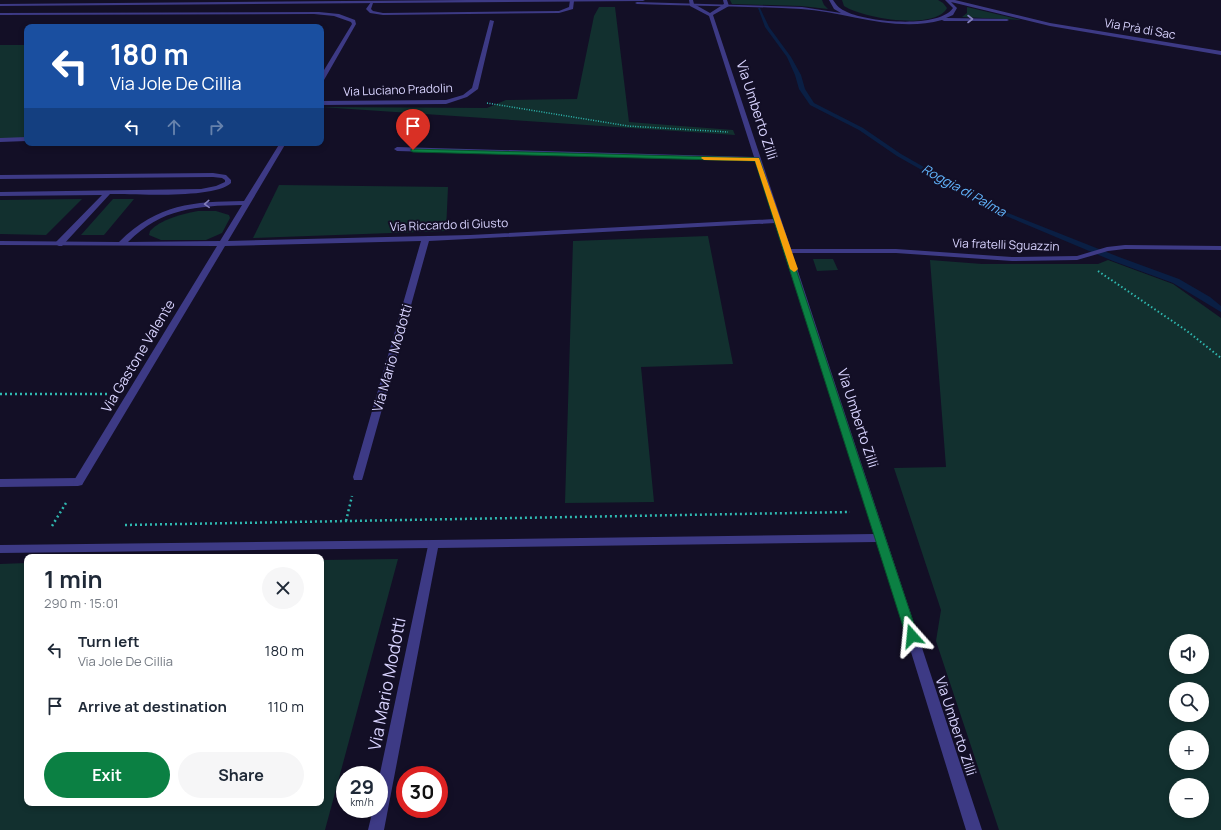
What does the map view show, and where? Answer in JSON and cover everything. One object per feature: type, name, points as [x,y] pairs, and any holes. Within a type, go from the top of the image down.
[{"type":"street","points":[[0,5],[643,0]]},
{"type":"street","points":[[691,2],[711,15],[727,6],[725,0]]},
{"type":"street","points":[[831,0],[834,6],[838,9],[854,16]]},
{"type":"street","points":[[932,21],[947,17],[954,11],[953,5],[948,0]]},
{"type":"street","name":"Via Prà di Sac","points":[[948,0],[1056,25],[1221,53]]},
{"type":"street","points":[[371,2],[368,9],[372,12],[383,14],[493,14],[559,12],[571,8],[572,1]]},
{"type":"street","name":"Via Prà di Sac","points":[[625,1],[691,2],[727,6],[802,8],[892,22],[990,19],[1056,25]]},
{"type":"street","points":[[467,2],[465,7],[466,10],[481,14]]},
{"type":"street","points":[[493,14],[508,10],[511,7],[512,2]]},
{"type":"street","points":[[0,14],[318,13],[343,16],[353,21],[354,24],[324,75]]},
{"type":"street","name":"Via Umberto Zilli","points":[[711,15],[974,830]]},
{"type":"street","name":"Via Luciano Pradolin","points":[[324,103],[433,102],[460,99],[475,90],[492,21]]},
{"type":"street","points":[[0,140],[24,140]]},
{"type":"street","name":"Via Gastone Valente","points":[[0,483],[78,482],[281,146]]},
{"type":"street","points":[[397,149],[757,159]]},
{"type":"street","points":[[0,177],[213,175],[224,176],[228,180],[224,186],[206,191],[0,194]]},
{"type":"street","points":[[59,244],[108,193]]},
{"type":"street","points":[[121,244],[132,232],[144,223],[176,209],[201,204],[246,203]]},
{"type":"street","name":"Via Riccardo di Giusto","points":[[0,242],[59,244],[221,244],[426,239],[777,222]]},
{"type":"street","name":"Via Mario Modotti","points":[[358,477],[426,239]]},
{"type":"street","name":"Via fratelli Sguazzin","points":[[788,251],[896,252],[1012,259],[1077,258],[1108,249],[1125,247],[1221,248]]},
{"type":"street","points":[[0,549],[881,538]]},
{"type":"street","name":"Via Mario Modotti","points":[[376,830],[433,544]]},
{"type":"path","points":[[460,99],[628,126],[748,133]]},
{"type":"path","points":[[1077,258],[1114,281],[1187,331],[1221,358]]},
{"type":"path","points":[[0,394],[131,394]]},
{"type":"path","points":[[346,521],[358,477]]},
{"type":"path","points":[[123,525],[853,512]]},
{"type":"path","points":[[44,526],[60,526]]},
{"type":"green space","points":[[730,0],[822,0],[828,9],[801,6],[732,4]]},
{"type":"green space","points":[[842,0],[938,0],[947,8],[940,15],[928,19],[914,21],[898,20],[866,15],[844,6]]},
{"type":"green space","points":[[599,7],[615,7],[629,122],[733,130],[735,135],[324,107],[487,108],[506,100],[577,99],[594,16]]},
{"type":"green space","points":[[967,7],[1021,20],[962,17],[967,13]]},
{"type":"green space","points":[[0,45],[24,45],[24,139],[0,140]]},
{"type":"green space","points":[[279,185],[448,187],[446,231],[253,238]]},
{"type":"green space","points":[[82,199],[46,235],[0,234],[0,200]]},
{"type":"green space","points":[[113,199],[134,199],[104,235],[81,235]]},
{"type":"green space","points":[[198,211],[216,211],[229,215],[230,218],[222,233],[206,240],[161,240],[149,235],[150,231],[166,220],[179,215]]},
{"type":"green space","points":[[708,236],[733,364],[641,367],[654,502],[565,503],[573,241]]},
{"type":"green space","points":[[813,259],[833,259],[838,270],[817,271]]},
{"type":"green space","points":[[930,260],[982,264],[1098,264],[1108,260],[1173,284],[1221,318],[1221,830],[999,830],[936,641],[941,610],[894,468],[946,467]]},
{"type":"green space","points":[[398,559],[342,766],[336,766],[336,789],[325,830],[0,830],[0,564],[24,563],[24,806],[324,806],[324,560]]},
{"type":"waterway","name":"Roggia di Palma","points":[[759,9],[767,27],[789,57],[798,75],[802,89],[812,104],[861,129],[899,155],[996,210],[1116,259],[1176,281],[1207,299],[1221,310]]},
{"type":"slow traffic","points":[[704,158],[757,159],[794,269]]},
{"type":"route","points":[[413,150],[757,159],[912,636]]}]
